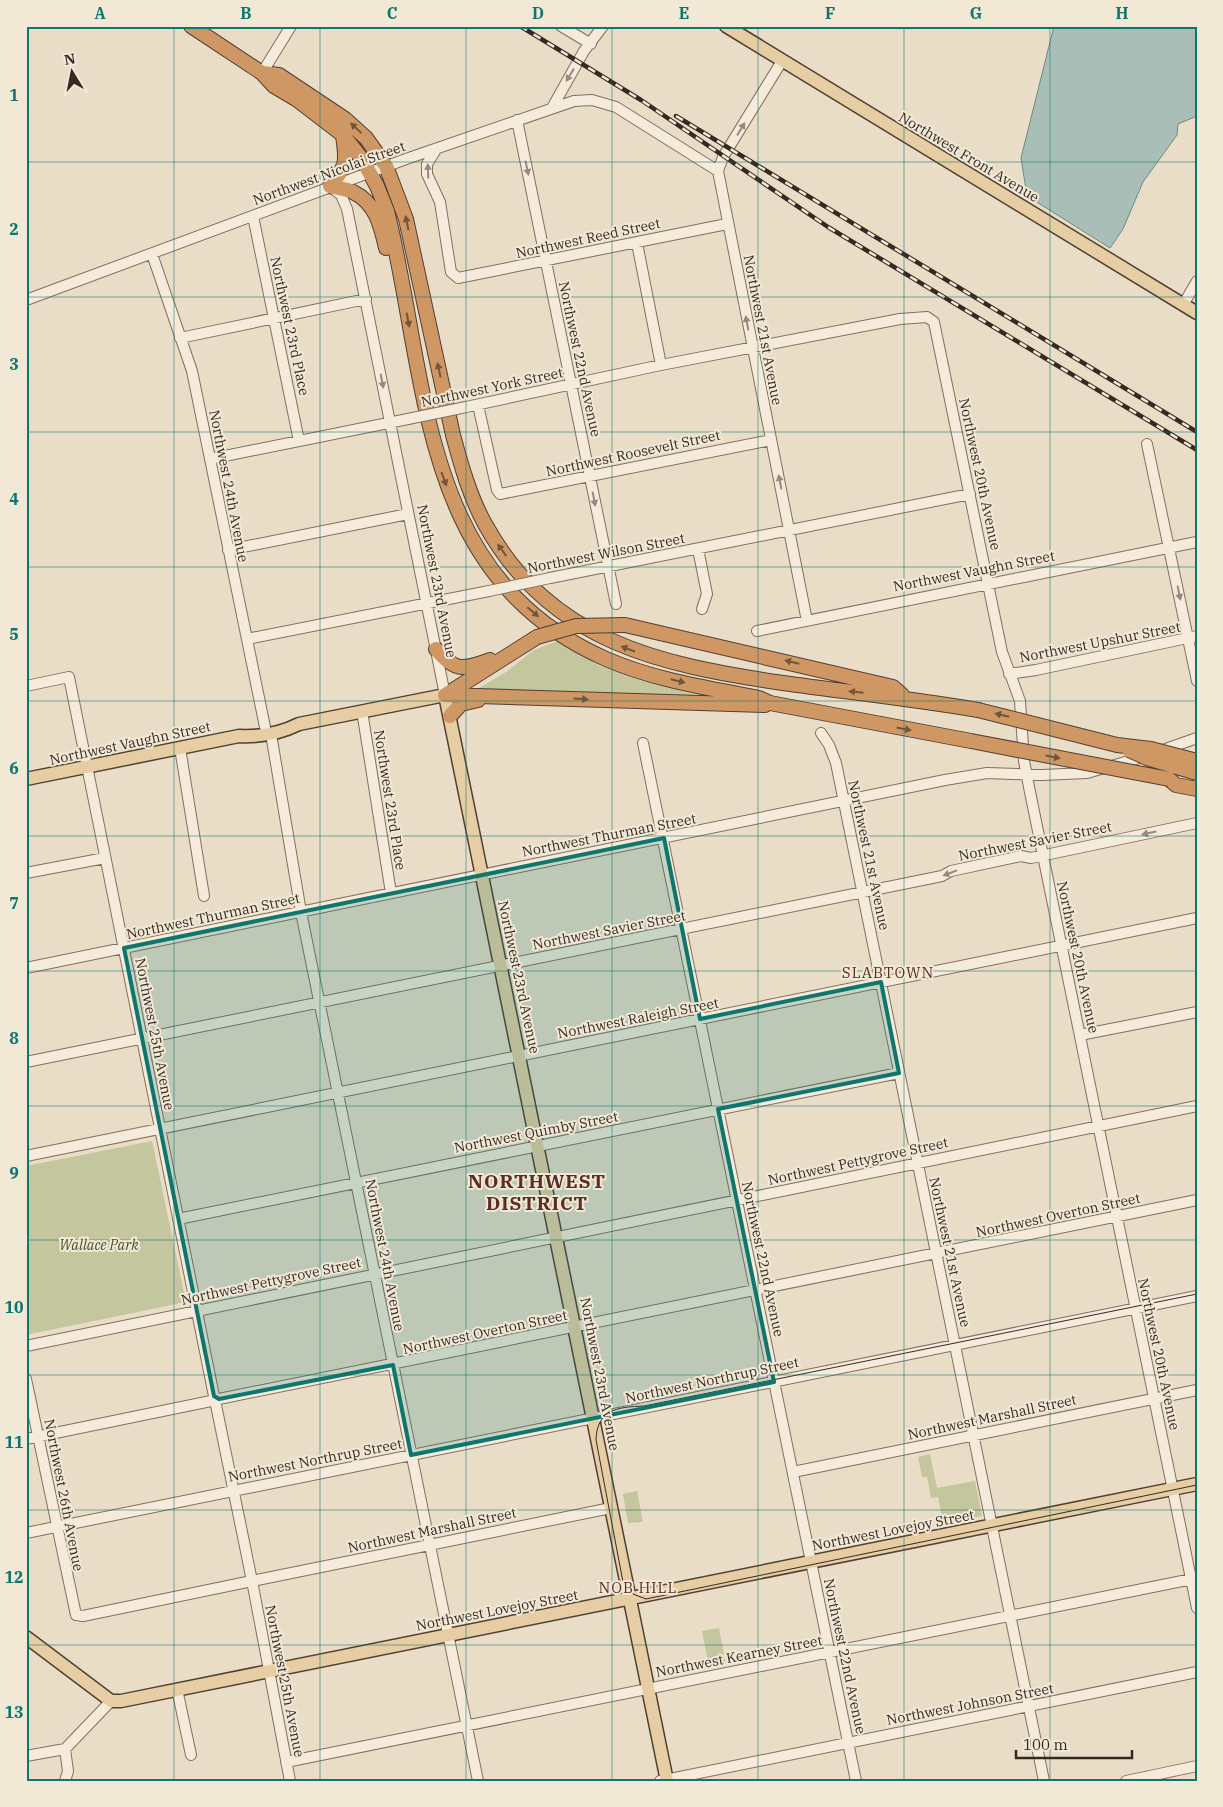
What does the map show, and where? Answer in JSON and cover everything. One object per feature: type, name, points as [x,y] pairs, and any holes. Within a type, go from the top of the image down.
[{"type":"highway","points":[[195,27],[262,72],[274,86],[296,99],[343,135],[370,172],[387,211],[433,442],[444,478],[469,534],[503,582],[532,612],[555,630],[605,658],[650,674],[759,698],[770,703],[1169,779],[1178,776],[1197,780]]},
{"type":"highway","points":[[262,72],[279,75],[345,119],[366,138],[386,166],[403,208],[453,435],[463,469],[485,524],[505,555],[535,589],[562,613],[621,647],[667,662],[768,681],[904,698],[978,710],[1117,745],[1151,749],[1197,760]]},
{"type":"highway","points":[[343,135],[346,155],[345,166],[330,186],[352,191],[373,209],[380,226],[392,278],[402,294]]},
{"type":"highway","points":[[445,695],[537,637],[576,626],[625,625],[892,687],[904,698]]},
{"type":"highway","points":[[436,649],[448,662],[455,666],[470,668],[519,648]]},
{"type":"highway","points":[[445,695],[760,706],[770,703]]},
{"type":"highway","points":[[450,716],[461,704],[471,700],[524,701],[559,698]]},
{"type":"highway","points":[[1117,745],[1147,758],[1197,773]]},
{"type":"highway","points":[[1169,779],[1176,785],[1197,789]]},
{"type":"main road","name":"Northwest Front Avenue","points":[[726,26],[1197,313]]},
{"type":"main road","name":"Northwest Vaughn Street","points":[[26,779],[239,736],[252,737],[282,724],[299,724],[445,695]]},
{"type":"main road","name":"Northwest 23rd Avenue","points":[[445,695],[612,1508],[665,1780]]},
{"type":"main road","name":"Northwest Lovejoy Street","points":[[111,1702],[269,1672],[1197,1484]]},
{"type":"main road","points":[[26,1637],[111,1702]]},
{"type":"street","points":[[262,72],[291,26]]},
{"type":"street","points":[[561,26],[591,44]]},
{"type":"street","points":[[552,108],[560,91],[603,26]]},
{"type":"street","points":[[718,171],[723,157],[782,60]]},
{"type":"street","name":"Northwest Nicolai Street","points":[[26,300],[386,166],[552,108],[586,100],[609,105],[669,139],[718,171]]},
{"type":"street","name":"Northwest 22nd Avenue","points":[[517,120],[616,604]]},
{"type":"street","name":"Northwest Reed Street","points":[[437,148],[427,164],[427,174],[437,194],[445,228],[444,238],[451,272],[454,277],[462,278],[727,224]]},
{"type":"street","name":"Northwest 21st Avenue","points":[[718,171],[807,620]]},
{"type":"street","name":"Northwest 23rd Avenue","points":[[330,186],[341,195],[345,202],[445,695]]},
{"type":"street","name":"Northwest 23rd Place","points":[[253,216],[299,441]]},
{"type":"street","points":[[636,243],[661,365]]},
{"type":"street","name":"Northwest 24th Avenue","points":[[152,254],[192,371],[246,640],[268,730],[301,912],[478,1781]]},
{"type":"street","points":[[1183,305],[1197,281]]},
{"type":"street","points":[[180,338],[366,299]]},
{"type":"street","name":"Northwest York Street","points":[[210,459],[478,405],[661,365],[900,319],[927,318]]},
{"type":"street","name":"Northwest 20th Avenue","points":[[927,318],[936,324],[1002,652],[1022,713],[1027,775],[1172,1489],[1194,1578],[1197,1608]]},
{"type":"street","name":"Northwest Roosevelt Street","points":[[478,405],[497,490],[500,494],[771,440]]},
{"type":"street","points":[[1147,444],[1192,637],[1197,681]]},
{"type":"street","name":"Northwest Wilson Street","points":[[246,640],[970,494]]},
{"type":"street","points":[[228,550],[408,514]]},
{"type":"street","name":"Northwest Vaughn Street","points":[[758,631],[1197,542]]},
{"type":"street","points":[[698,549],[707,594],[702,610]]},
{"type":"street","name":"Northwest Upshur Street","points":[[1009,674],[1192,637]]},
{"type":"street","name":"Northwest 25th Avenue","points":[[26,686],[69,677],[198,1310],[290,1781]]},
{"type":"street","name":"Northwest 23rd Place","points":[[362,711],[391,893]]},
{"type":"street","name":"Northwest 21st Avenue","points":[[821,733],[829,745],[836,763],[1044,1781]]},
{"type":"street","name":"Northwest Thurman Street","points":[[26,968],[979,774],[1087,773],[1150,755],[1197,738]]},
{"type":"street","name":"Northwest 22nd Avenue","points":[[642,743],[664,838],[856,1781]]},
{"type":"street","points":[[180,748],[204,896]]},
{"type":"street","name":"Northwest Savier Street","points":[[26,1062],[682,930],[942,876],[951,871],[1021,856],[1031,858],[1197,823]]},
{"type":"street","points":[[26,873],[105,858]]},
{"type":"street","name":"Northwest Raleigh Street","points":[[26,1156],[1197,918]]},
{"type":"street","points":[[1080,1035],[1197,1012]]},
{"type":"street","name":"Northwest Quimby Street","points":[[178,1219],[899,1073]]},
{"type":"street","name":"Northwest Pettygrove Street","points":[[26,1346],[374,1273],[1197,1106]]},
{"type":"street","name":"Northwest Overton Street","points":[[26,1439],[1197,1200]]},
{"type":"street","name":"Northwest Northrup Street","points":[[26,1533],[1197,1296]]},
{"type":"street","name":"Northwest 26th Avenue","points":[[26,1379],[76,1615]]},
{"type":"street","name":"Northwest Marshall Street","points":[[793,1472],[1197,1390]]},
{"type":"street","name":"Northwest Marshall Street","points":[[76,1615],[83,1616],[612,1508]]},
{"type":"street","name":"Northwest Kearney Street","points":[[286,1762],[1194,1578]]},
{"type":"street","name":"Northwest Johnson Street","points":[[665,1780],[1197,1672]]},
{"type":"street","points":[[177,1689],[191,1755]]},
{"type":"street","points":[[26,1756],[65,1749],[111,1702]]},
{"type":"street","points":[[65,1749],[68,1771],[65,1781]]},
{"type":"street","points":[[1126,1781],[1197,1766]]},
{"type":"highlighted area","points":[[664,838],[700,1019],[881,982],[899,1073],[718,1109],[774,1382],[411,1455],[393,1365],[219,1399],[214,1396],[124,948]]},
{"type":"green space","points":[[557,641],[600,666],[638,680],[696,695],[474,691],[506,672],[534,650]]},
{"type":"green space","name":"Wallace Park","points":[[152,1141],[186,1302],[26,1335],[26,1166]]},
{"type":"green space","points":[[930,1454],[937,1488],[975,1481],[982,1516],[939,1525],[938,1518],[942,1517],[938,1497],[931,1498],[927,1477],[922,1477],[918,1457]]},
{"type":"green space","points":[[637,1491],[643,1522],[628,1523],[623,1494]]},
{"type":"green space","points":[[719,1628],[726,1664],[709,1667],[702,1631]]},
{"type":"water","points":[[1054,26],[1197,26],[1197,116],[1178,124],[1177,135],[1143,182],[1123,229],[1110,248],[1027,196],[1021,158]]},
{"type":"tram line","points":[[1197,1294],[644,1406],[626,1407],[605,1416],[600,1422],[596,1440],[623,1582],[633,1594],[646,1599],[1197,1485]]},
{"type":"railway","points":[[520,26],[641,100],[828,227],[1197,450]]},
{"type":"railway","points":[[676,116],[1197,432]]},
{"type":"district","name":"SLABTOWN","points":[[888,972]]},
{"type":"district","name":"NORTHWEST DISTRICT","points":[[537,1192]]},
{"type":"district","name":"NOB HILL","points":[[638,1587]]}]
